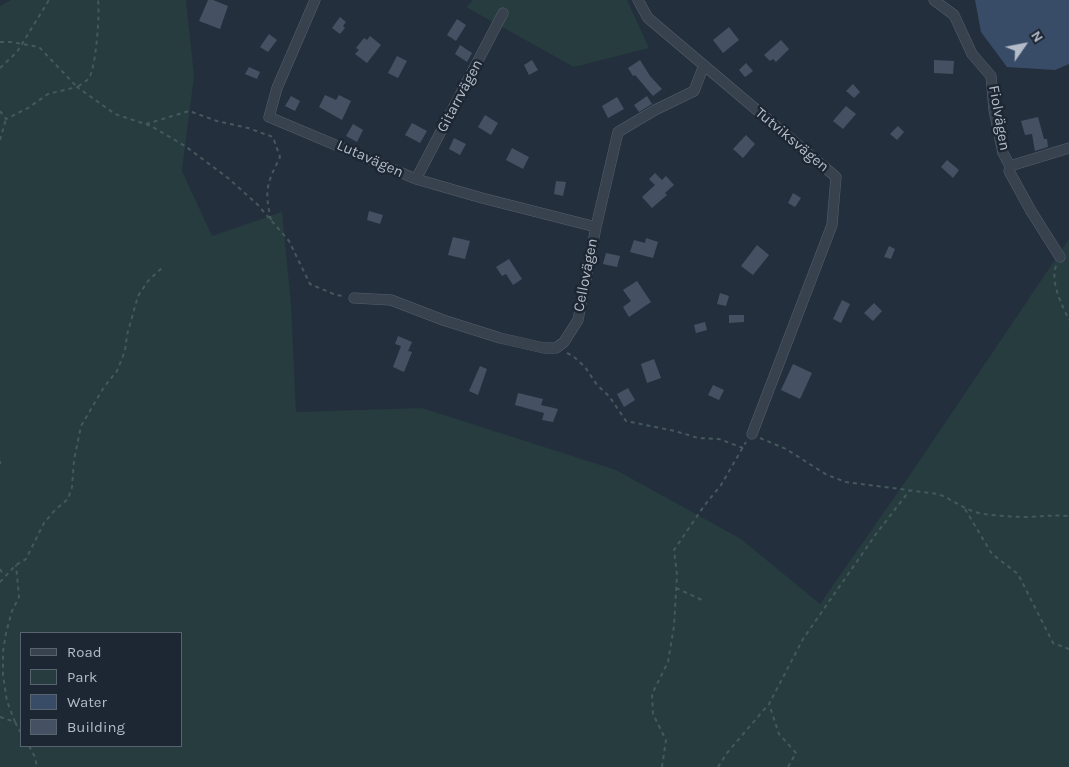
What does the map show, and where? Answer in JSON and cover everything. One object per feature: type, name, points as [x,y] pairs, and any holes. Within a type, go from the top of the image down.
[{"type":"street","name":"Lutavägen","points":[[315,0],[277,88],[269,117],[416,179],[596,227]]},
{"type":"street","name":"Tutviksvägen","points":[[638,0],[648,18],[836,177],[832,225],[752,434]]},
{"type":"street","name":"Fiolvägen","points":[[934,0],[954,15],[972,54],[991,76],[996,118],[1003,153],[1010,166],[1009,171],[1060,257]]},
{"type":"street","name":"Gitarrvägen","points":[[416,179],[504,13]]},
{"type":"street","name":"Cellovägen","points":[[556,348],[564,342],[578,320],[596,227],[618,132],[655,110],[694,91],[704,65]]},
{"type":"street","name":"Fiolvägen","points":[[1010,166],[1069,148]]},
{"type":"street","points":[[354,298],[391,300],[443,320],[500,338],[544,348],[556,348]]},
{"type":"path","points":[[0,68],[17,52],[49,0]]},
{"type":"path","points":[[0,140],[6,119],[28,108],[48,94],[77,87],[89,78],[94,62],[99,23],[98,0]]},
{"type":"path","points":[[0,42],[39,47],[77,87],[115,114],[146,124],[185,146],[228,178],[272,220],[289,241],[310,284],[336,295],[354,298]]},
{"type":"path","points":[[0,111],[6,119]]},
{"type":"path","points":[[146,124],[189,111],[273,137],[280,157],[267,185],[268,206],[272,220]]},
{"type":"path","points":[[1060,257],[1055,270],[1057,292],[1069,320]]},
{"type":"path","points":[[0,582],[16,565],[26,559],[44,523],[68,499],[72,487],[74,460],[81,426],[93,404],[117,371],[125,351],[127,335],[138,296],[148,281],[164,266]]},
{"type":"path","points":[[556,348],[573,356],[585,367],[597,386],[609,396],[626,421],[675,431],[698,438],[719,439],[743,448]]},
{"type":"path","points":[[662,767],[666,740],[653,714],[652,694],[668,662],[674,626],[677,574],[674,550],[704,506],[722,485],[752,434],[786,449],[827,475],[846,482],[938,494],[965,508],[983,514],[1030,517],[1052,514],[1069,516]]},
{"type":"path","points":[[718,767],[727,753],[769,704],[803,639],[876,534],[910,490]]},
{"type":"path","points":[[965,508],[992,554],[1018,574],[1053,643],[1069,649]]},
{"type":"path","points":[[16,565],[19,597],[12,610],[6,633],[3,675],[8,701],[20,731]]},
{"type":"path","points":[[0,569],[4,576]]},
{"type":"path","points":[[676,588],[702,600]]},
{"type":"path","points":[[769,704],[779,734],[796,753],[788,767]]},
{"type":"path","points":[[0,716],[15,722]]},
{"type":"path","points":[[30,747],[35,757],[37,767]]},
{"type":"green space","points":[[11,0],[186,0],[194,76],[182,171],[212,236],[282,212],[291,305],[296,412],[422,408],[616,470],[741,539],[820,604],[914,469],[1069,239],[1069,767],[0,767],[0,6]]},
{"type":"green space","points":[[473,0],[627,0],[649,48],[574,67],[466,7]]},
{"type":"water","points":[[975,0],[1069,0],[1069,64],[1055,70],[1007,67],[981,32]]},
{"type":"building","points":[[208,0],[228,6],[220,29],[199,21]]},
{"type":"building","points":[[340,17],[346,22],[343,26],[345,28],[340,34],[332,28]]},
{"type":"building","points":[[457,19],[466,25],[456,41],[447,35]]},
{"type":"building","points":[[729,27],[739,40],[723,53],[713,40]]},
{"type":"building","points":[[269,34],[277,40],[268,52],[260,47]]},
{"type":"building","points":[[370,36],[381,45],[367,63],[355,54],[359,50],[356,48],[364,38],[367,40]]},
{"type":"building","points":[[781,40],[789,49],[776,62],[773,59],[770,61],[764,55]]},
{"type":"building","points":[[460,45],[472,53],[467,62],[455,54]]},
{"type":"building","points":[[397,56],[407,61],[398,78],[388,73]]},
{"type":"building","points":[[532,60],[538,70],[529,75],[524,65]]},
{"type":"building","points":[[640,60],[650,76],[662,89],[653,96],[635,75],[633,76],[628,68]]},
{"type":"building","points":[[934,60],[954,61],[953,74],[934,73]]},
{"type":"building","points":[[746,63],[753,71],[745,77],[739,70]]},
{"type":"building","points":[[249,67],[260,72],[257,79],[245,74]]},
{"type":"building","points":[[853,84],[860,92],[854,98],[846,91]]},
{"type":"building","points":[[325,95],[336,100],[339,95],[351,101],[342,120],[319,107]]},
{"type":"building","points":[[291,96],[300,101],[295,111],[285,106]]},
{"type":"building","points":[[647,96],[652,104],[639,112],[634,105]]},
{"type":"building","points":[[617,97],[624,109],[608,118],[602,106]]},
{"type":"building","points":[[846,106],[856,114],[843,129],[833,121]]},
{"type":"building","points":[[485,115],[498,123],[491,135],[478,127]]},
{"type":"building","points":[[1038,117],[1044,139],[1047,139],[1048,147],[1035,151],[1032,134],[1025,135],[1021,121]]},
{"type":"building","points":[[412,123],[427,131],[420,143],[405,135]]},
{"type":"building","points":[[353,124],[363,130],[357,142],[346,136]]},
{"type":"building","points":[[898,126],[904,132],[897,140],[890,134]]},
{"type":"building","points":[[746,135],[755,144],[743,158],[733,149]]},
{"type":"building","points":[[454,138],[466,144],[460,155],[449,149]]},
{"type":"building","points":[[512,148],[529,157],[523,169],[506,160]]},
{"type":"building","points":[[947,160],[959,170],[953,178],[941,167]]},
{"type":"building","points":[[655,173],[662,180],[666,176],[674,185],[665,193],[667,195],[652,208],[642,197],[655,185],[649,179]]},
{"type":"building","points":[[556,181],[566,182],[563,196],[554,194]]},
{"type":"building","points":[[793,193],[801,198],[795,207],[788,203]]},
{"type":"building","points":[[369,211],[383,215],[380,224],[367,220]]},
{"type":"building","points":[[453,237],[470,241],[465,259],[448,255]]},
{"type":"building","points":[[646,238],[658,242],[653,258],[630,252],[634,240],[645,243]]},
{"type":"building","points":[[757,245],[769,255],[753,275],[741,266]]},
{"type":"building","points":[[889,246],[895,249],[891,259],[884,257]]},
{"type":"building","points":[[606,253],[620,256],[617,267],[603,264]]},
{"type":"building","points":[[509,259],[522,279],[513,285],[506,274],[502,276],[496,267]]},
{"type":"building","points":[[637,281],[651,302],[629,317],[623,307],[631,301],[623,290]]},
{"type":"building","points":[[720,293],[729,296],[726,306],[717,304]]},
{"type":"building","points":[[842,300],[850,304],[841,323],[833,319]]},
{"type":"building","points":[[874,303],[882,311],[873,321],[864,313]]},
{"type":"building","points":[[729,315],[744,315],[744,322],[729,323]]},
{"type":"building","points":[[705,322],[707,330],[696,333],[694,325]]},
{"type":"building","points":[[398,336],[412,342],[408,351],[412,352],[404,372],[393,367],[401,346],[395,344]]},
{"type":"building","points":[[654,359],[661,378],[647,383],[641,364]]},
{"type":"building","points":[[793,364],[812,373],[800,399],[781,390]]},
{"type":"building","points":[[480,366],[487,369],[478,395],[469,391]]},
{"type":"building","points":[[713,385],[724,390],[719,400],[708,395]]},
{"type":"building","points":[[628,388],[635,400],[624,407],[617,394]]},
{"type":"building","points":[[518,393],[543,399],[541,405],[558,409],[553,422],[542,420],[544,413],[515,405]]}]
